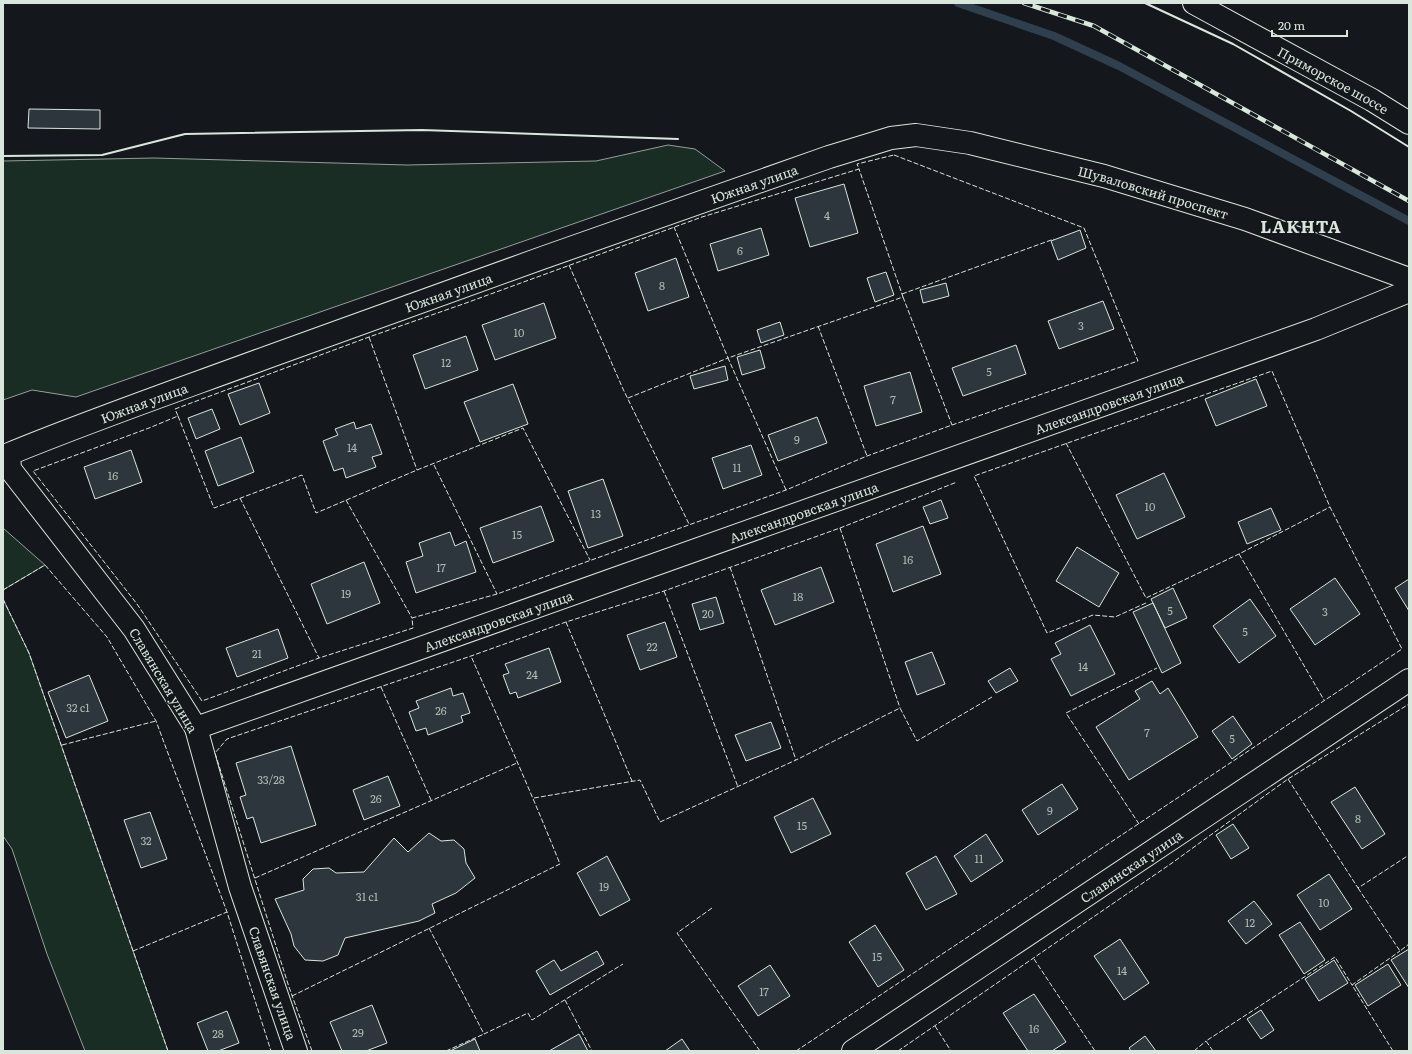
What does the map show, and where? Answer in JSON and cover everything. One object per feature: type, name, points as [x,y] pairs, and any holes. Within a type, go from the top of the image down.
[{"type":"street","name":"Приморское шоссе","points":[[1194,3],[1372,100],[1409,123]]},
{"type":"street","points":[[1372,100],[1409,105]]},
{"type":"street","name":"Шуваловский проспект","points":[[890,138],[916,135],[970,143],[1104,176],[1245,218],[1409,279]]},
{"type":"street","name":"Южная улица","points":[[9,454],[72,428],[408,306],[823,159],[890,138]]},
{"type":"street","name":"Александровская улица","points":[[196,728],[1308,332],[1409,291]]},
{"type":"street","name":"Славянская улица","points":[[9,454],[10,469],[134,629],[196,728],[240,887],[296,1051]]},
{"type":"street","name":"Славянская улица","points":[[853,1051],[1409,680]]},
{"type":"green space","points":[[668,145],[695,149],[725,171],[76,397],[32,390],[3,400],[3,161],[154,158],[407,165],[596,161]]},
{"type":"green space","points":[[3,528],[45,565],[3,590]]},
{"type":"green space","points":[[3,599],[29,653],[168,1051],[85,1051],[47,954],[12,849],[3,836]]},
{"type":"building","points":[[29,109],[100,110],[100,129],[28,128]]},
{"type":"building","points":[[844,184],[858,233],[810,247],[795,198]]},
{"type":"building","points":[[761,228],[769,255],[718,271],[710,244]]},
{"type":"building","points":[[1080,230],[1086,248],[1058,260],[1051,241]]},
{"type":"building","points":[[676,258],[689,297],[648,311],[635,273]]},
{"type":"building","points":[[886,272],[894,295],[875,302],[867,278]]},
{"type":"building","points":[[946,283],[949,296],[923,303],[920,290]]},
{"type":"building","points":[[1103,301],[1114,329],[1059,349],[1048,321]]},
{"type":"building","points":[[544,303],[556,338],[495,360],[482,325]]},
{"type":"building","points":[[780,322],[784,335],[761,343],[757,330]]},
{"type":"building","points":[[466,336],[478,370],[425,389],[413,355]]},
{"type":"building","points":[[1016,345],[1026,374],[963,396],[952,368]]},
{"type":"building","points":[[760,350],[765,368],[742,375],[737,357]]},
{"type":"building","points":[[725,366],[728,380],[694,389],[690,376]]},
{"type":"building","points":[[910,372],[922,412],[876,426],[864,386]]},
{"type":"building","points":[[1256,379],[1267,406],[1216,426],[1205,399]]},
{"type":"building","points":[[259,383],[270,413],[240,425],[228,394]]},
{"type":"building","points":[[513,384],[528,424],[480,442],[464,402]]},
{"type":"building","points":[[212,409],[220,429],[196,439],[188,418]]},
{"type":"building","points":[[817,417],[827,443],[778,461],[768,435]]},
{"type":"building","points":[[354,422],[356,429],[371,424],[382,454],[372,457],[376,467],[346,478],[343,468],[334,471],[323,441],[338,435],[335,429]]},
{"type":"building","points":[[241,437],[254,472],[218,486],[205,451]]},
{"type":"building","points":[[751,445],[762,475],[723,489],[712,458]]},
{"type":"building","points":[[131,450],[142,482],[95,499],[84,467]]},
{"type":"building","points":[[1164,473],[1185,517],[1137,539],[1116,495]]},
{"type":"building","points":[[603,479],[623,536],[588,548],[568,491]]},
{"type":"building","points":[[941,500],[948,518],[930,524],[923,507]]},
{"type":"building","points":[[541,506],[554,541],[493,563],[480,528]]},
{"type":"building","points":[[1271,508],[1281,530],[1247,544],[1238,522]]},
{"type":"building","points":[[923,526],[941,574],[893,592],[876,544]]},
{"type":"building","points":[[450,532],[455,546],[466,541],[476,572],[416,593],[406,562],[423,556],[419,543]]},
{"type":"building","points":[[1077,547],[1119,573],[1099,607],[1056,581]]},
{"type":"building","points":[[364,562],[380,603],[327,624],[311,584]]},
{"type":"building","points":[[821,567],[834,602],[775,625],[761,590]]},
{"type":"building","points":[[1335,578],[1360,614],[1315,645],[1290,609]]},
{"type":"building","points":[[1409,579],[1409,611],[1395,588]]},
{"type":"building","points":[[1173,588],[1187,618],[1165,628],[1151,599]]},
{"type":"building","points":[[716,597],[724,623],[700,630],[692,604]]},
{"type":"building","points":[[1250,599],[1276,636],[1239,663],[1213,626]]},
{"type":"building","points":[[1153,603],[1181,663],[1162,673],[1133,612]]},
{"type":"building","points":[[665,622],[677,657],[640,670],[627,635]]},
{"type":"building","points":[[1090,625],[1115,674],[1071,696],[1051,659],[1061,654],[1055,643]]},
{"type":"building","points":[[278,629],[288,658],[237,677],[226,648]]},
{"type":"building","points":[[549,648],[561,682],[518,698],[516,692],[510,694],[503,675],[509,673],[505,664]]},
{"type":"building","points":[[932,652],[945,684],[917,695],[905,662]]},
{"type":"building","points":[[1010,668],[1018,681],[996,693],[988,681]]},
{"type":"building","points":[[89,675],[108,721],[66,738],[48,692]]},
{"type":"building","points":[[1152,681],[1160,694],[1168,688],[1198,737],[1129,780],[1096,727],[1140,699],[1135,691]]},
{"type":"building","points":[[451,688],[453,696],[463,693],[470,713],[461,716],[463,722],[428,735],[426,728],[416,731],[409,712],[419,708],[416,701]]},
{"type":"building","points":[[1233,716],[1252,744],[1232,759],[1212,731]]},
{"type":"building","points":[[771,722],[781,748],[746,761],[735,735]]},
{"type":"building","points":[[291,746],[316,825],[261,843],[253,817],[247,819],[240,797],[246,795],[236,763]]},
{"type":"building","points":[[388,776],[400,806],[364,820],[353,790]]},
{"type":"building","points":[[1062,784],[1078,809],[1038,835],[1022,810]]},
{"type":"building","points":[[1355,787],[1385,834],[1362,849],[1331,802]]},
{"type":"building","points":[[813,798],[831,834],[791,853],[774,817]]},
{"type":"building","points":[[150,812],[167,859],[141,868],[124,820]]},
{"type":"building","points":[[1233,824],[1249,848],[1231,859],[1216,835]]},
{"type":"building","points":[[429,833],[441,841],[454,840],[464,849],[466,863],[475,878],[456,893],[432,904],[435,913],[419,921],[345,938],[338,955],[323,961],[305,960],[294,946],[291,934],[275,899],[304,890],[303,879],[313,869],[329,868],[336,873],[364,872],[394,838],[408,852]]},
{"type":"building","points":[[986,834],[1003,861],[971,882],[954,856]]},
{"type":"building","points":[[607,856],[630,900],[600,916],[577,873]]},
{"type":"building","points":[[936,856],[957,894],[926,910],[906,873]]},
{"type":"building","points":[[1329,874],[1352,909],[1320,930],[1297,895]]},
{"type":"building","points":[[1254,901],[1272,924],[1246,944],[1228,921]]},
{"type":"building","points":[[1300,922],[1325,960],[1304,974],[1279,935]]},
{"type":"building","points":[[875,925],[904,970],[878,987],[849,942]]},
{"type":"building","points":[[1120,939],[1149,983],[1124,1000],[1094,956]]},
{"type":"building","points":[[1409,949],[1409,988],[1391,960]]},
{"type":"building","points":[[597,951],[604,964],[550,995],[536,971],[554,960],[561,971]]},
{"type":"building","points":[[1334,960],[1348,983],[1319,1001],[1305,979]]},
{"type":"building","points":[[1388,964],[1401,985],[1368,1006],[1355,985]]},
{"type":"building","points":[[770,965],[790,996],[758,1016],[738,986]]},
{"type":"building","points":[[1034,994],[1066,1042],[1052,1051],[1028,1051],[1003,1013]]},
{"type":"building","points":[[372,1005],[387,1043],[366,1051],[342,1051],[330,1022]]},
{"type":"building","points":[[1261,1010],[1274,1030],[1261,1039],[1247,1019]]},
{"type":"building","points":[[227,1011],[239,1043],[218,1051],[208,1051],[197,1023]]},
{"type":"building","points":[[579,1034],[588,1051],[549,1051]]},
{"type":"building","points":[[1145,1036],[1156,1051],[1131,1051],[1129,1048]]},
{"type":"building","points":[[475,1039],[480,1051],[450,1051]]},
{"type":"building","points":[[682,1039],[690,1051],[665,1051]]},
{"type":"waterway","points":[[958,3],[1054,36],[1119,66],[1409,221]]},
{"type":"railway","points":[[1024,3],[1094,26],[1409,201]]},
{"type":"fence","points":[[894,155],[1084,228],[1138,361],[952,425],[867,456],[786,490],[497,594],[412,618],[413,628],[319,658],[202,701],[137,604],[33,471],[178,416],[175,409],[369,337],[702,217],[859,169],[857,164],[894,155]]},
{"type":"fence","points":[[786,490],[728,358],[903,297],[859,169]]},
{"type":"fence","points":[[628,398],[728,358],[674,227]]},
{"type":"fence","points":[[902,294],[1054,239]]},
{"type":"fence","points":[[569,265],[623,389],[689,524]]},
{"type":"fence","points":[[903,297],[952,425]]},
{"type":"fence","points":[[818,326],[867,456]]},
{"type":"fence","points":[[369,337],[417,470]]},
{"type":"fence","points":[[796,1051],[1402,649],[1330,507],[1272,371],[974,476],[1047,633],[1093,615],[1115,617],[1146,603]]},
{"type":"fence","points":[[178,416],[214,508],[302,475],[316,513],[417,470],[523,428],[590,560]]},
{"type":"fence","points":[[1066,443],[1146,598],[1239,554],[1330,507]]},
{"type":"fence","points":[[434,465],[497,594]]},
{"type":"fence","points":[[312,1051],[289,987],[215,753],[227,739],[566,622],[664,591],[840,528],[957,482]]},
{"type":"fence","points":[[240,498],[319,658]]},
{"type":"fence","points":[[346,500],[412,618]]},
{"type":"fence","points":[[840,528],[900,708]]},
{"type":"fence","points":[[1239,554],[1324,700]]},
{"type":"fence","points":[[3,590],[45,565],[107,637],[156,721],[227,912],[271,1051]]},
{"type":"fence","points":[[730,567],[796,760]]},
{"type":"fence","points":[[664,591],[738,787]]},
{"type":"fence","points":[[3,599],[29,653],[168,1051]]},
{"type":"fence","points":[[566,622],[632,781]]},
{"type":"fence","points":[[292,996],[560,864],[471,656]]},
{"type":"fence","points":[[1139,824],[1066,713],[1157,668]]},
{"type":"fence","points":[[381,687],[431,800]]},
{"type":"fence","points":[[534,798],[640,780],[660,822],[796,760],[900,708],[917,741],[992,697]]},
{"type":"fence","points":[[898,1051],[1172,863],[1288,779],[1409,704]]},
{"type":"fence","points":[[62,745],[156,721]]},
{"type":"fence","points":[[255,878],[517,763]]},
{"type":"fence","points":[[1288,779],[1358,888],[1409,855]]},
{"type":"fence","points":[[1358,888],[1400,951],[1409,944]]},
{"type":"fence","points":[[712,908],[677,933],[760,1051]]},
{"type":"fence","points":[[133,951],[227,912]]},
{"type":"fence","points":[[429,928],[484,1034],[528,1013],[532,1020],[623,964]]},
{"type":"fence","points":[[1393,1051],[1352,985],[1400,951]]},
{"type":"fence","points":[[1213,1051],[1206,1041],[1335,957],[1352,985]]},
{"type":"fence","points":[[1034,959],[1095,1051]]},
{"type":"fence","points":[[565,1000],[592,1051]]},
{"type":"fence","points":[[935,1026],[951,1051]]},
{"type":"fence","points":[[446,1051],[484,1034]]},
{"type":"fence","points":[[1194,1051],[1206,1041]]},
{"type":"wall","points":[[1145,3],[1233,44],[1351,111],[1409,147]]},
{"type":"wall","points":[[3,156],[102,155],[185,134],[422,130],[678,139]]},
{"type":"district","name":"LAKHTA","points":[[1301,225]]}]
